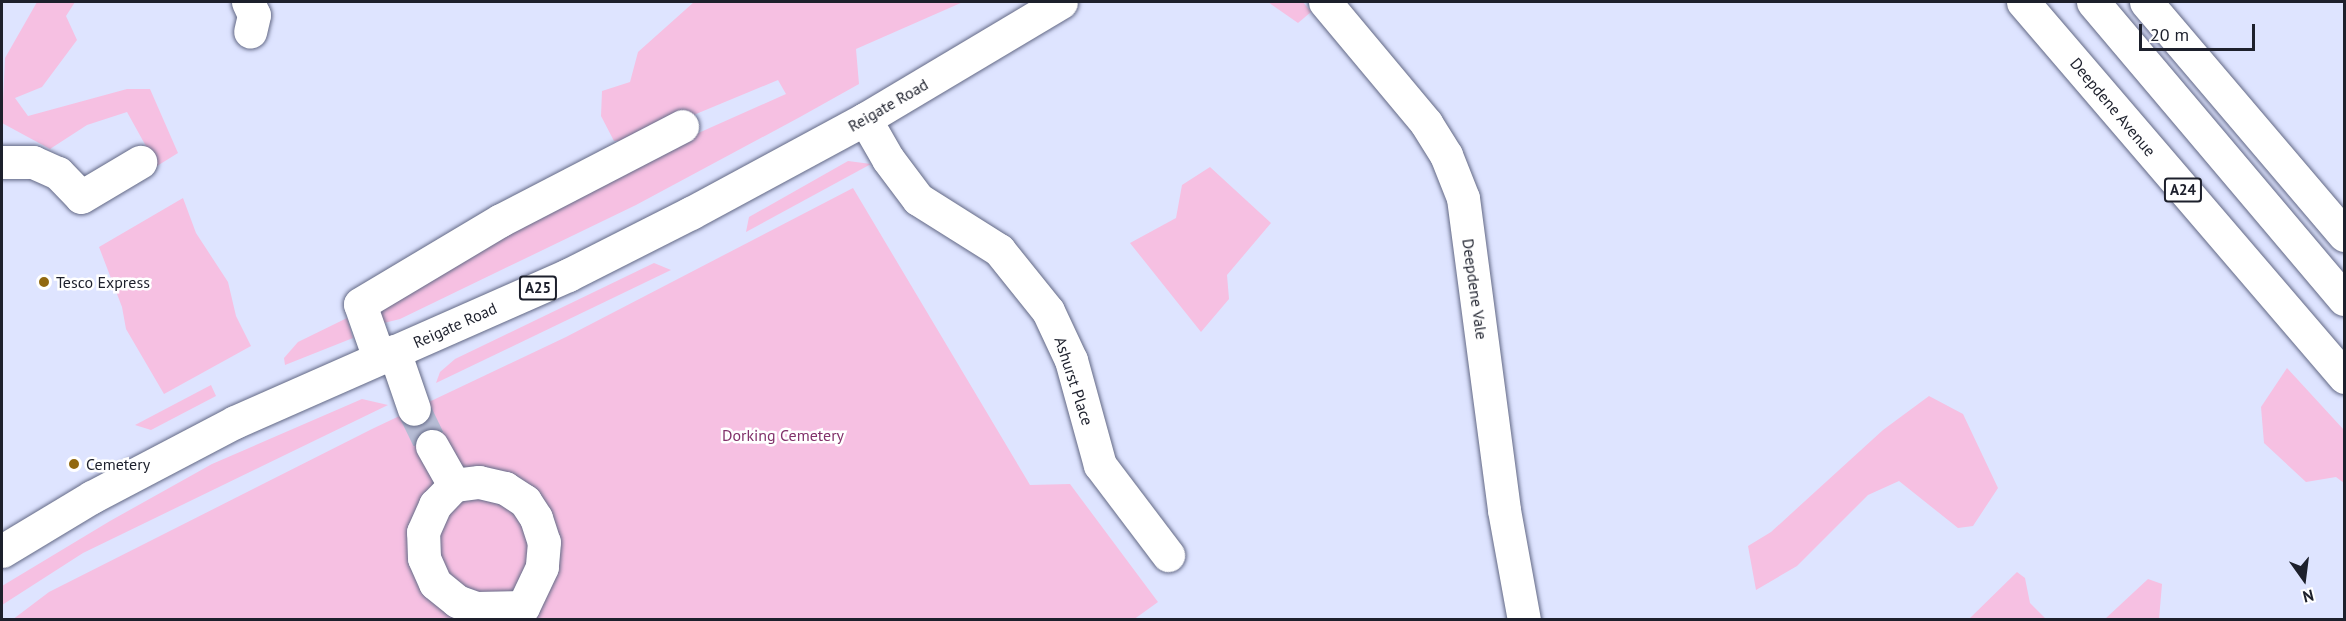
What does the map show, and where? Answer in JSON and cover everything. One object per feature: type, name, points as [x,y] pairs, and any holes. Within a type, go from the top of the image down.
[{"type":"main road","name":"Reigate Road","points":[[2,551],[92,496],[235,422],[568,275],[865,119],[1061,2]]},
{"type":"main road","name":"Deepdene Vale","points":[[1325,2],[1426,123],[1446,155],[1463,198],[1504,510],[1524,620]]},
{"type":"main road","name":"Deepdene Avenue","points":[[2023,2],[2344,377]]},
{"type":"main road","points":[[2093,2],[2344,299]]},
{"type":"main road","points":[[2146,2],[2344,235]]},
{"type":"main road","name":"Ashurst Place","points":[[865,119],[888,159],[918,199],[999,250],[1048,311],[1071,360],[1100,465],[1168,555]]},
{"type":"main road","points":[[414,409],[360,304],[501,220],[682,126]]},
{"type":"main road","points":[[2,162],[33,162],[58,173],[81,197],[140,162]]},
{"type":"main road","points":[[432,446],[454,485]]},
{"type":"green space","points":[[37,2],[75,2],[66,16],[77,40],[42,87],[15,98],[28,116],[127,89],[150,89],[178,153],[157,166],[127,112],[87,125],[50,149],[2,123],[5,58]]},
{"type":"green space","points":[[694,2],[963,2],[856,49],[859,84],[800,117],[636,205],[400,319],[380,324],[379,301],[640,159],[786,94],[778,80],[631,141],[614,141],[601,116],[602,91],[630,82],[638,52]]},
{"type":"green space","points":[[1268,2],[1303,2],[1311,12],[1298,23]]},
{"type":"green space","points":[[848,161],[871,164],[746,232],[749,217]]},
{"type":"green space","points":[[1210,167],[1271,223],[1227,275],[1229,299],[1201,332],[1130,243],[1176,218],[1182,185]]},
{"type":"green space","name":"Dorking Cemetery","points":[[853,188],[1030,485],[1070,484],[1158,602],[1133,620],[12,620],[49,592],[372,429],[566,337]]},
{"type":"green space","points":[[183,198],[196,233],[228,282],[236,316],[251,346],[164,394],[126,329],[122,307],[99,247]]},
{"type":"green space","points":[[654,263],[671,270],[436,383],[440,372],[455,359]]},
{"type":"green space","points":[[347,318],[353,338],[285,365],[284,358],[298,342]]},
{"type":"green space","points":[[2287,368],[2344,430],[2344,483],[2336,477],[2306,482],[2264,443],[2261,407]]},
{"type":"green space","points":[[211,385],[216,396],[151,430],[135,425]]},
{"type":"green space","points":[[1929,396],[1963,414],[1998,488],[1973,526],[1958,528],[1899,481],[1868,495],[1797,566],[1756,590],[1748,546],[1771,532],[1883,430]]},
{"type":"green space","points":[[362,399],[388,405],[83,553],[2,605],[2,586],[110,521],[212,464]]},
{"type":"green space","points":[[2017,572],[2025,578],[2030,603],[2046,619],[1969,619]]},
{"type":"green space","points":[[2148,579],[2162,584],[2159,619],[2105,619]]},
{"type":"tunnel","points":[[414,409],[432,446]]},
{"type":"place","name":"Tesco Express","points":[[44,282]]},
{"type":"place","name":"Cemetery","points":[[74,464]]}]
